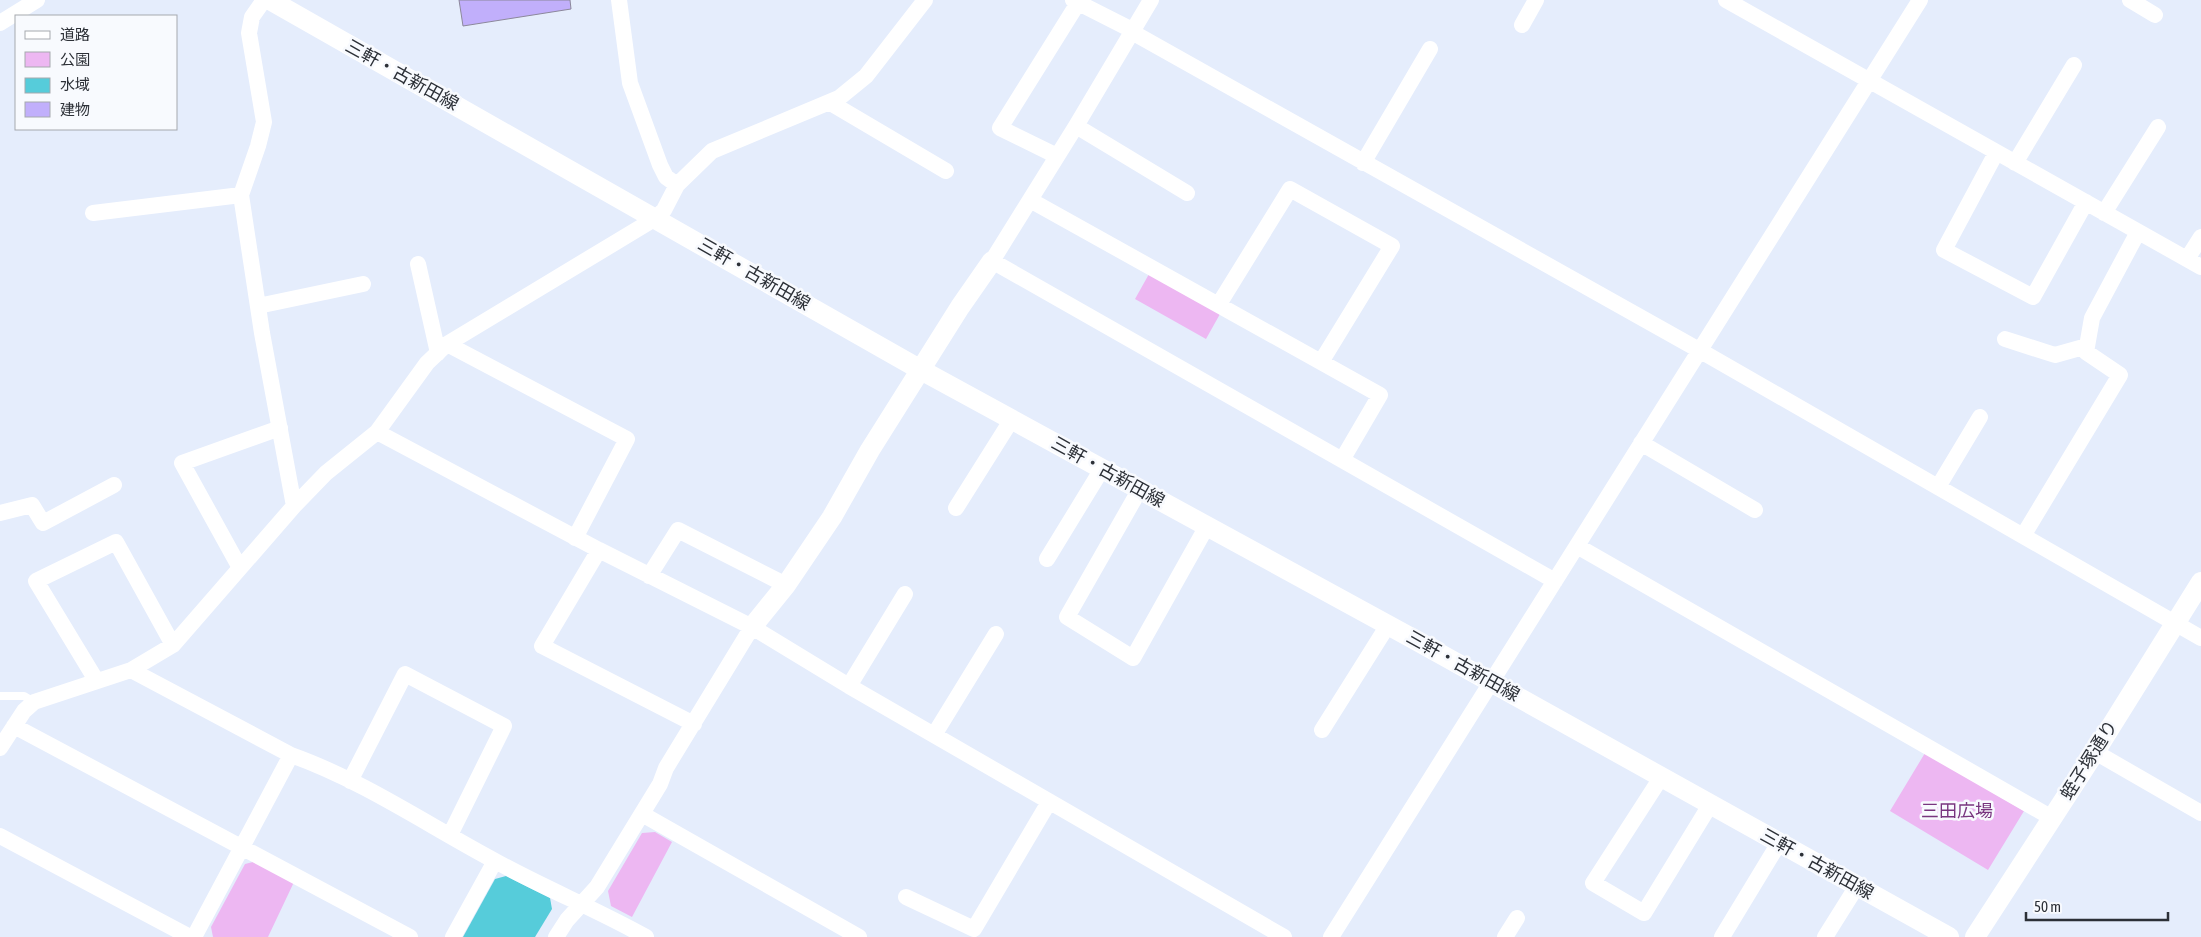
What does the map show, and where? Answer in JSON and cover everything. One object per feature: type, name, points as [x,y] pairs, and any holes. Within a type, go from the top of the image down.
[{"type":"street","points":[[19,15],[37,0]]},
{"type":"street","points":[[264,0],[252,17],[249,33],[264,122],[258,146],[241,194],[258,306],[294,506]]},
{"type":"street","name":"三軒・古新田線","points":[[270,0],[921,370],[1662,776],[1710,805],[1950,937]]},
{"type":"street","points":[[619,0],[630,83],[660,165],[666,176],[677,185]]},
{"type":"street","points":[[0,748],[14,726],[34,702],[96,680],[132,670],[173,645],[294,506],[326,473],[377,432],[428,364],[443,349],[656,218],[664,210],[677,185],[712,151],[838,98],[866,76],[925,0]]},
{"type":"street","points":[[556,937],[567,920],[597,887],[660,784],[666,768],[752,627],[786,585],[832,517],[870,450],[992,261],[1076,126],[1151,0]]},
{"type":"street","points":[[1522,25],[1536,0]]},
{"type":"street","points":[[1726,0],[2194,263],[2201,237]]},
{"type":"street","points":[[1331,937],[1920,0]]},
{"type":"street","points":[[2130,0],[2155,15]]},
{"type":"street","points":[[1057,156],[1000,128],[1076,1],[1132,30],[1139,36],[1363,163],[1699,350],[2201,638]]},
{"type":"street","points":[[1363,163],[1430,49]]},
{"type":"street","points":[[2015,163],[2074,66]]},
{"type":"street","points":[[829,102],[946,170]]},
{"type":"street","points":[[1076,126],[1187,193]]},
{"type":"street","points":[[2104,213],[2158,127]]},
{"type":"street","points":[[1996,153],[1944,250],[2032,297],[2086,202]]},
{"type":"street","points":[[1219,304],[1290,190],[1392,246],[1321,362]]},
{"type":"street","points":[[93,213],[241,194]]},
{"type":"street","points":[[1030,200],[1380,395],[1342,460]]},
{"type":"street","points":[[2023,536],[2120,375],[2086,352],[2092,318],[2138,232]]},
{"type":"street","points":[[992,261],[1555,581]]},
{"type":"street","points":[[418,264],[443,349],[627,439],[575,538]]},
{"type":"street","points":[[258,306],[363,284]]},
{"type":"street","points":[[2005,339],[2055,355],[2087,346]]},
{"type":"street","points":[[1938,487],[1980,417]]},
{"type":"street","points":[[956,508],[1012,420]]},
{"type":"street","points":[[240,568],[182,464],[280,428]]},
{"type":"street","points":[[377,432],[575,538],[752,627],[848,686],[1284,937]]},
{"type":"street","points":[[1641,443],[1755,510]]},
{"type":"street","points":[[1047,559],[1102,469]]},
{"type":"street","points":[[0,513],[32,505],[42,523],[114,485]]},
{"type":"street","points":[[1140,489],[1067,617],[1133,658],[1207,526]]},
{"type":"street","points":[[649,576],[678,530],[786,585]]},
{"type":"street","points":[[96,680],[36,582],[116,542],[173,645]]},
{"type":"street","points":[[1577,546],[2052,818]]},
{"type":"street","points":[[599,550],[542,646],[694,724]]},
{"type":"street","name":"蛭子塚通り","points":[[1976,937],[2201,582]]},
{"type":"street","points":[[848,686],[905,594]]},
{"type":"street","points":[[1322,730],[1388,626]]},
{"type":"street","points":[[934,735],[996,634]]},
{"type":"street","points":[[132,670],[291,754],[350,781],[450,835],[495,862],[603,913],[646,937]]},
{"type":"street","points":[[350,781],[406,674],[504,726],[450,835]]},
{"type":"street","points":[[14,726],[410,937]]},
{"type":"street","points":[[2095,752],[2201,813]]},
{"type":"street","points":[[194,937],[291,754]]},
{"type":"street","points":[[1662,776],[1593,883],[1644,913],[1710,805]]},
{"type":"street","points":[[906,897],[974,930],[1050,802]]},
{"type":"street","points":[[642,814],[859,937]]},
{"type":"street","points":[[0,836],[190,937]]},
{"type":"street","points":[[1722,937],[1779,843]]},
{"type":"street","points":[[453,937],[495,862]]},
{"type":"street","points":[[1825,937],[1857,886]]},
{"type":"street","points":[[1505,937],[1517,918]]},
{"type":"lane","points":[[0,696],[24,696],[34,702]]},
{"type":"green space","points":[[1149,274],[1220,314],[1206,339],[1135,299]]},
{"type":"green space","name":"三田広場","points":[[1925,753],[2024,811],[1988,870],[1890,811]]},
{"type":"green space","points":[[655,832],[672,842],[632,917],[611,906],[608,891],[642,833]]},
{"type":"green space","points":[[257,861],[294,882],[268,937],[213,937],[211,927],[245,864]]},
{"type":"water","points":[[506,876],[550,898],[552,909],[535,937],[463,937],[495,879]]},
{"type":"building","points":[[459,0],[570,0],[571,9],[463,26]]}]
